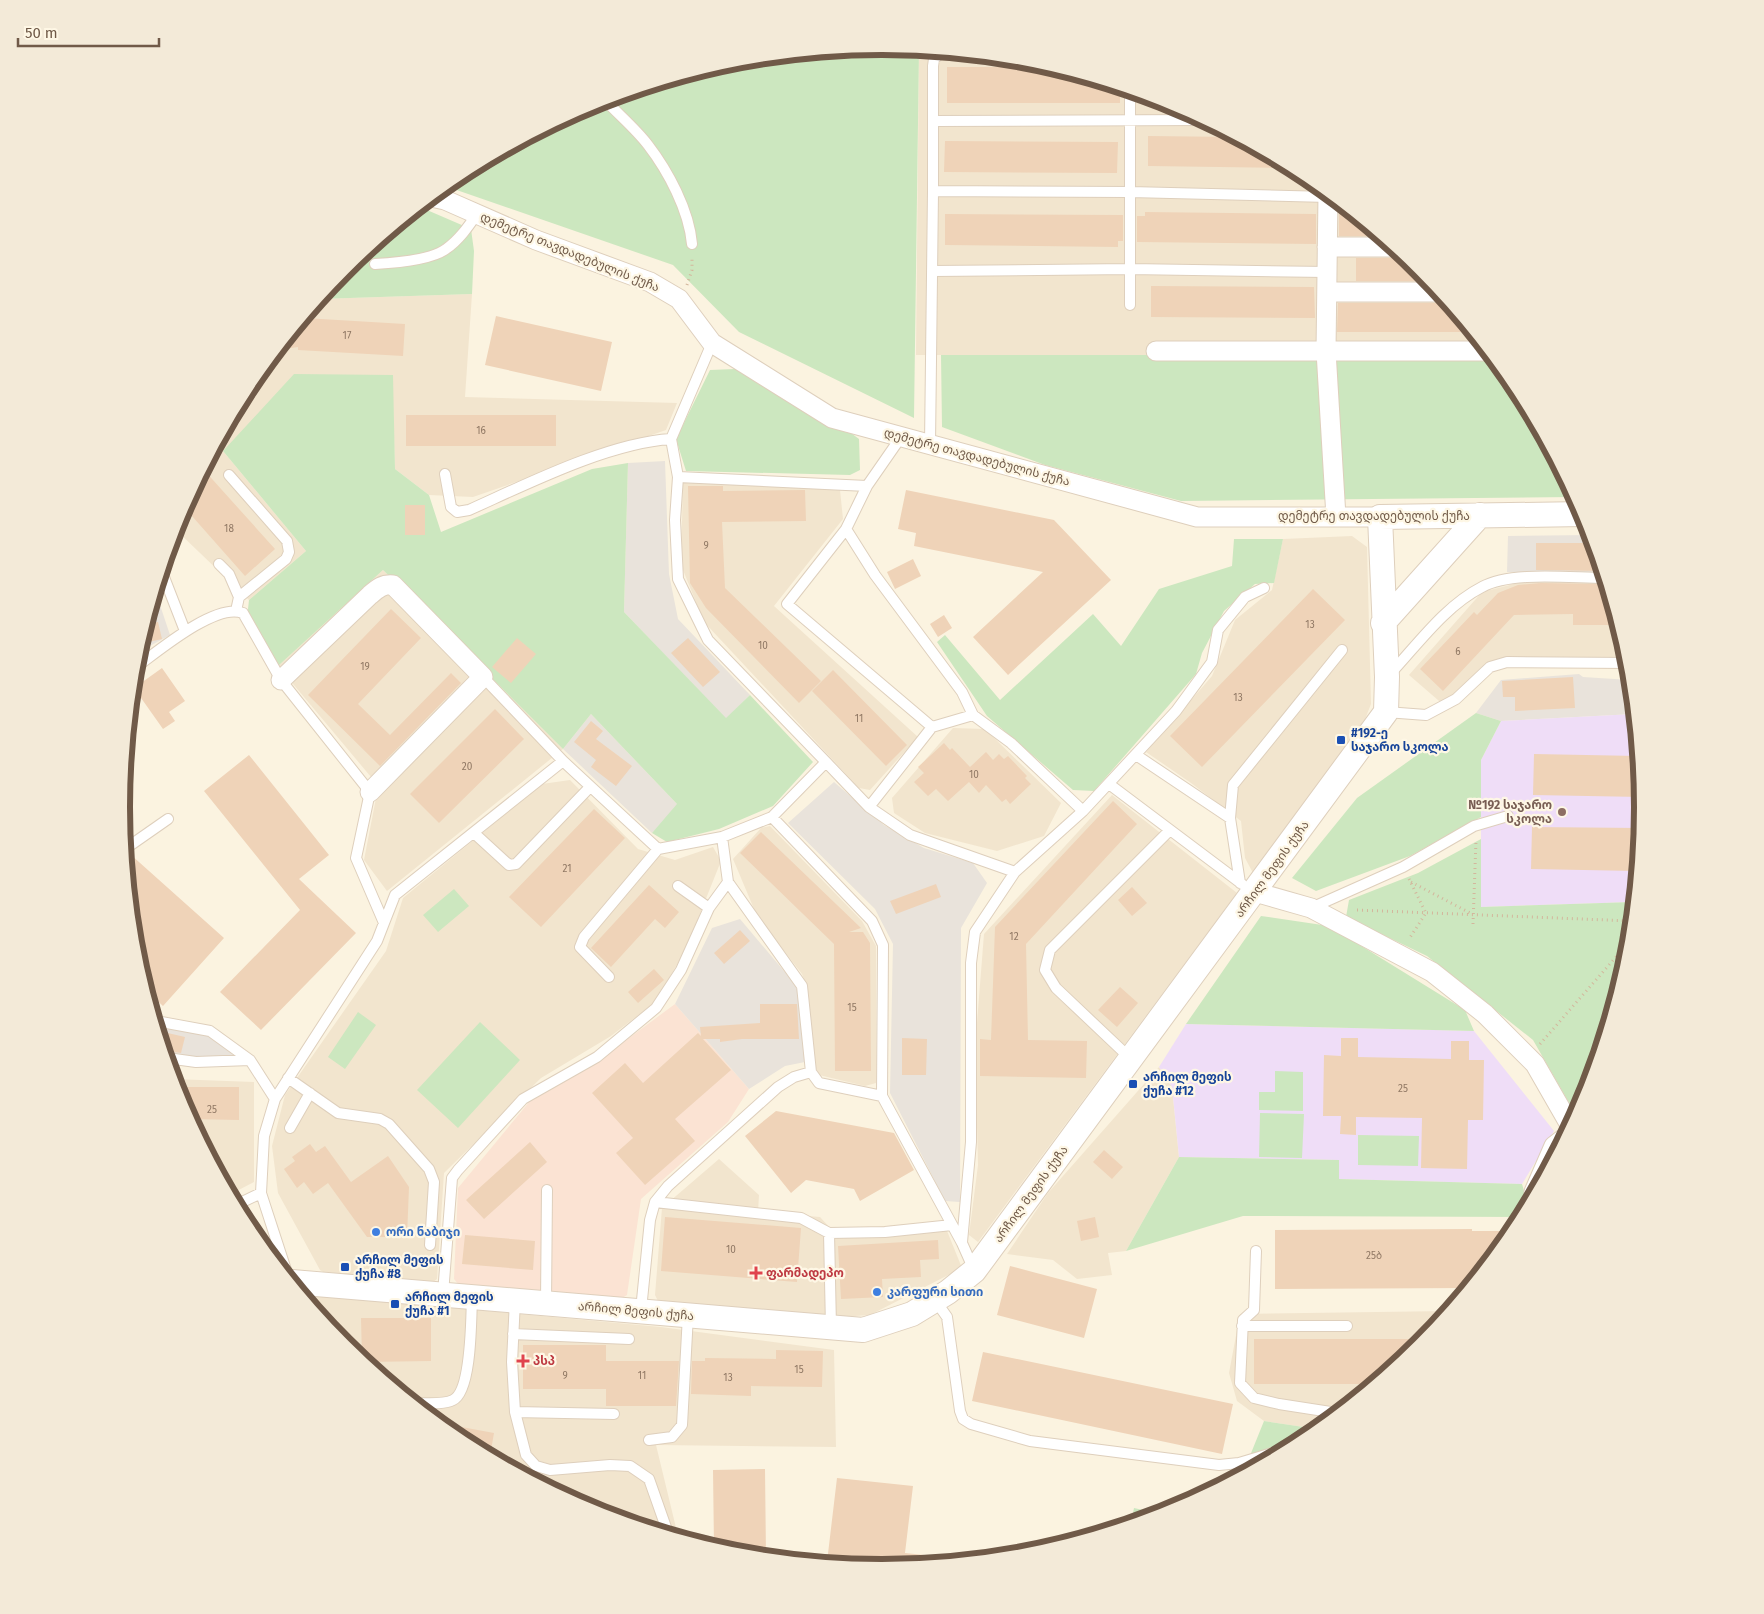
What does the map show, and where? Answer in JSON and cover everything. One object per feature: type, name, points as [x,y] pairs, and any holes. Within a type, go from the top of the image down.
[{"type":"street","name":"დემეტრე თავდადებულის ქუჩა","points":[[439,199],[536,240],[682,294],[712,343],[832,418],[1197,517],[1575,514]]},
{"type":"street","points":[[1329,202],[1326,351],[1336,516]]},
{"type":"street","points":[[1327,247],[1383,247]]},
{"type":"street","points":[[1327,292],[1430,292]]},
{"type":"street","points":[[1156,351],[1480,351]]},
{"type":"street","points":[[1383,623],[1480,515]]},
{"type":"street","points":[[1380,516],[1383,623],[1387,677],[1386,712]]},
{"type":"street","points":[[281,680],[370,595],[386,584],[393,585],[483,677],[370,792]]},
{"type":"street","name":"არჩილ მეფის ქუჩა","points":[[300,1283],[863,1330],[912,1314],[974,1272],[1130,1058],[1248,887],[1386,712]]},
{"type":"street","points":[[1248,887],[1311,908],[1432,972],[1486,1014],[1535,1064],[1566,1118]]},
{"type":"lane","points":[[930,445],[933,270],[933,66],[936,57]]},
{"type":"lane","points":[[1130,97],[1130,305]]},
{"type":"lane","points":[[610,106],[648,144],[671,182],[691,229],[692,244]]},
{"type":"lane","points":[[933,121],[1188,120]]},
{"type":"lane","points":[[933,191],[1320,196]]},
{"type":"lane","points":[[374,264],[403,263],[444,251],[457,240],[477,214]]},
{"type":"lane","points":[[933,270],[1130,269],[1327,272]]},
{"type":"lane","points":[[712,343],[671,439],[678,477],[675,520],[678,579],[708,640],[869,807],[910,835],[1015,872]]},
{"type":"lane","points":[[901,437],[866,486],[846,529],[787,604],[932,727]]},
{"type":"lane","points":[[445,474],[451,507],[457,512],[469,510],[544,476],[618,450],[653,440],[671,439]]},
{"type":"lane","points":[[229,475],[287,541],[289,552],[286,558],[240,597],[236,611]]},
{"type":"lane","points":[[678,477],[866,486]]},
{"type":"lane","points":[[846,529],[875,576],[962,692],[973,715],[1011,743],[1084,810]]},
{"type":"lane","points":[[219,564],[229,574],[240,597]]},
{"type":"lane","points":[[1387,677],[1453,606],[1483,586],[1522,577],[1598,578]]},
{"type":"lane","points":[[165,581],[185,631]]},
{"type":"lane","points":[[962,1243],[971,1142],[971,963],[975,932],[1015,872],[1084,810],[1176,711],[1212,662],[1218,630],[1245,597],[1264,588]]},
{"type":"lane","points":[[144,662],[185,631],[228,612],[236,611],[243,613],[281,680],[370,792],[356,858],[384,923]]},
{"type":"lane","points":[[1248,887],[1230,818],[1233,785],[1342,650]]},
{"type":"lane","points":[[1386,712],[1426,715],[1456,699],[1490,667],[1507,662],[1620,663]]},
{"type":"lane","points":[[483,677],[563,761],[658,849]]},
{"type":"lane","points":[[869,807],[932,727],[973,715]]},
{"type":"lane","points":[[1136,755],[1230,818]]},
{"type":"lane","points":[[284,1263],[261,1193],[264,1136],[275,1098],[377,941],[395,895],[563,761]]},
{"type":"lane","points":[[609,977],[580,947],[584,937],[658,849],[722,837],[772,817],[826,762]]},
{"type":"lane","points":[[1109,784],[1248,887]]},
{"type":"lane","points":[[474,833],[509,865],[516,864],[590,787]]},
{"type":"lane","points":[[1311,908],[1403,867],[1474,826],[1508,816]]},
{"type":"lane","points":[[772,817],[872,921],[883,945],[882,1096],[962,1243],[974,1272]]},
{"type":"lane","points":[[132,844],[168,819]]},
{"type":"lane","points":[[1130,1058],[1056,988],[1045,970],[1050,950],[1170,830]]},
{"type":"lane","points":[[722,837],[728,882],[802,986],[810,1072],[819,1083],[882,1096]]},
{"type":"lane","points":[[443,1294],[452,1178],[523,1098],[597,1057],[656,1008],[681,970],[709,908],[728,882]]},
{"type":"lane","points":[[678,886],[709,908]]},
{"type":"lane","points":[[162,1022],[210,1031],[250,1060],[275,1098]]},
{"type":"lane","points":[[174,1059],[196,1062],[250,1060]]},
{"type":"lane","points":[[641,1310],[650,1220],[655,1202],[668,1186],[778,1087],[794,1077],[810,1072]]},
{"type":"lane","points":[[288,1078],[338,1113],[380,1118],[389,1124],[429,1169],[434,1182],[430,1245]]},
{"type":"lane","points":[[290,1128],[310,1093]]},
{"type":"lane","points":[[546,1303],[547,1190]]},
{"type":"lane","points":[[243,1202],[261,1193]]},
{"type":"lane","points":[[655,1202],[801,1218],[829,1233],[885,1232],[952,1225]]},
{"type":"lane","points":[[829,1233],[831,1327]]},
{"type":"lane","points":[[1256,1251],[1254,1310],[1243,1320],[1240,1383],[1254,1398],[1329,1412]]},
{"type":"lane","points":[[423,1403],[448,1402],[455,1400],[461,1392],[467,1372],[472,1297]]},
{"type":"lane","points":[[514,1300],[512,1362],[516,1412],[526,1454],[536,1466],[550,1470],[610,1465],[630,1466],[649,1479],[666,1527]]},
{"type":"lane","points":[[935,1300],[947,1317],[960,1411],[963,1419],[971,1424],[1030,1441],[1219,1465],[1239,1463],[1260,1457]]},
{"type":"lane","points":[[649,1440],[672,1437],[682,1425],[688,1315]]},
{"type":"lane","points":[[1242,1326],[1347,1326]]},
{"type":"lane","points":[[513,1334],[628,1340]]},
{"type":"lane","points":[[516,1412],[614,1414]]},
{"type":"path","points":[[682,294],[692,270],[692,244]]},
{"type":"path","points":[[1474,826],[1476,842],[1474,924]]},
{"type":"path","points":[[1403,867],[1426,913]]},
{"type":"path","points":[[1410,882],[1474,916]]},
{"type":"path","points":[[1349,910],[1625,921]]},
{"type":"path","points":[[1400,955],[1426,913]]},
{"type":"path","points":[[1529,1058],[1620,953]]},
{"type":"shaded area","points":[[919,57],[980,61],[1029,69],[1077,81],[1124,95],[1170,112],[1215,133],[1258,156],[1340,210],[1414,275],[1483,355],[916,355]]},
{"type":"shaded area","points":[[472,294],[465,397],[677,403],[666,430],[473,497],[429,495],[395,469],[392,375],[223,451],[306,551],[249,600],[181,535],[208,474],[231,431],[257,389],[285,349],[328,299]]},
{"type":"shaded area","points":[[665,461],[669,574],[678,619],[750,695],[726,719],[624,612],[628,463]]},
{"type":"shaded area","points":[[683,480],[840,490],[843,519],[774,606],[918,737],[870,790],[859,788],[704,622],[681,565]]},
{"type":"shaded area","points":[[1583,535],[1596,572],[1507,572],[1508,536]]},
{"type":"shaded area","points":[[1352,536],[1367,547],[1371,704],[1357,740],[1253,873],[1245,858],[1241,821],[1146,752],[1212,676],[1235,620],[1272,590],[1283,539]]},
{"type":"shaded area","points":[[383,570],[563,749],[387,891],[364,860],[376,798],[371,777],[278,666]]},
{"type":"shaded area","points":[[1530,580],[1599,582],[1620,659],[1503,659],[1446,707],[1409,675],[1482,592]]},
{"type":"shaded area","points":[[159,602],[170,635],[147,647]]},
{"type":"shaded area","points":[[1579,674],[1583,677],[1623,680],[1628,714],[1501,721],[1476,713],[1501,680]]},
{"type":"shaded area","points":[[591,714],[678,805],[652,833],[563,749]]},
{"type":"shaded area","name":"№192 საჯარო სკოლა","points":[[1628,714],[1634,807],[1628,902],[1481,907],[1481,760],[1501,721]]},
{"type":"shaded area","points":[[953,728],[985,729],[1061,803],[1044,836],[997,851],[925,833],[894,813],[892,798]]},
{"type":"shaded area","points":[[570,780],[638,849],[675,860],[713,847],[721,861],[685,951],[654,1003],[611,1036],[541,1078],[444,1173],[437,1279],[432,1283],[325,1273],[320,1270],[278,1193],[272,1146],[285,1095],[386,951],[403,898],[542,784]]},
{"type":"shaded area","points":[[834,782],[884,825],[924,848],[973,863],[987,883],[961,928],[960,1202],[945,1201],[890,1093],[893,944],[875,909],[788,823]]},
{"type":"shaded area","points":[[1112,795],[1237,893],[978,1242],[969,1235],[978,1165],[975,1048],[984,934]]},
{"type":"shaded area","points":[[770,826],[862,921],[876,946],[876,1083],[865,1086],[819,1075],[812,1058],[807,987],[802,974],[757,916],[733,859],[761,828]]},
{"type":"shaded area","points":[[740,919],[800,990],[805,1062],[785,1066],[749,1089],[675,1004],[712,928]]},
{"type":"shaded area","points":[[675,1004],[749,1089],[728,1122],[641,1199],[627,1295],[617,1301],[459,1285],[454,1279],[458,1188],[530,1101],[594,1064]]},
{"type":"shaded area","points":[[1186,1024],[1474,1031],[1554,1131],[1522,1184],[1338,1179],[1338,1160],[1179,1157],[1172,1087],[1159,1067]]},
{"type":"shaded area","points":[[163,1027],[208,1035],[237,1058],[196,1060],[173,1056]]},
{"type":"shaded area","points":[[1159,1067],[1172,1087],[1179,1157],[1126,1251],[1108,1253],[1112,1275],[1077,1279],[1053,1260],[1007,1254],[1048,1193]]},
{"type":"shaded area","points":[[181,1079],[254,1082],[254,1182],[236,1191],[208,1140]]},
{"type":"shaded area","points":[[719,1159],[759,1195],[758,1212],[820,1217],[833,1231],[943,1221],[962,1268],[870,1315],[811,1319],[660,1305],[655,1295],[662,1208]]},
{"type":"shaded area","points":[[310,1295],[661,1327],[834,1350],[836,1447],[656,1445],[677,1530],[594,1502],[506,1458],[464,1432],[424,1404],[386,1372],[350,1339]]},
{"type":"shaded area","points":[[1440,1311],[1414,1339],[1378,1372],[1340,1404],[1307,1427],[1264,1421],[1237,1401],[1229,1373],[1240,1314]]},
{"type":"green space","points":[[882,55],[919,57],[914,418],[739,332],[673,265],[454,189],[506,156],[594,112],[640,95],[687,81],[735,69],[784,61]]},
{"type":"green space","points":[[425,209],[471,229],[474,251],[472,294],[328,299],[350,275]]},
{"type":"green space","points":[[941,355],[1483,355],[1533,431],[1567,497],[1181,501],[1045,465],[942,427]]},
{"type":"green space","points":[[735,369],[843,427],[859,439],[860,470],[850,475],[686,471],[676,439],[710,370]]},
{"type":"green space","points":[[294,374],[393,375],[395,469],[429,495],[441,532],[592,469],[628,463],[624,612],[726,718],[750,695],[813,762],[773,806],[719,829],[667,842],[652,833],[677,804],[591,714],[563,749],[383,570],[278,666],[247,618],[249,600],[306,551],[223,451]]},
{"type":"green space","points":[[1234,539],[1283,539],[1274,583],[1255,584],[1224,611],[1202,653],[1196,674],[1094,791],[1073,790],[987,716],[937,642],[945,635],[1000,700],[1093,614],[1121,646],[1159,589],[1232,566]]},
{"type":"green space","points":[[1476,713],[1501,721],[1481,760],[1481,817],[1410,856],[1316,891],[1292,878],[1357,798]]},
{"type":"green space","points":[[1481,839],[1481,907],[1628,902],[1620,954],[1608,1002],[1594,1049],[1571,1107],[1533,1040],[1427,956],[1346,917],[1349,900],[1418,873]]},
{"type":"green space","points":[[454,889],[469,906],[438,932],[423,915]]},
{"type":"green space","points":[[1261,916],[1329,926],[1465,1010],[1474,1031],[1186,1024]]},
{"type":"green space","points":[[358,1012],[376,1025],[345,1069],[328,1057]]},
{"type":"green space","points":[[480,1022],[520,1060],[458,1128],[417,1090]]},
{"type":"green space","points":[[1275,1071],[1303,1072],[1303,1111],[1259,1110],[1259,1092],[1275,1092]]},
{"type":"green space","points":[[1260,1113],[1304,1114],[1302,1158],[1259,1157]]},
{"type":"green space","points":[[1358,1135],[1419,1136],[1418,1166],[1358,1165]]},
{"type":"green space","points":[[1179,1157],[1339,1160],[1339,1179],[1522,1184],[1525,1195],[1512,1217],[1243,1216],[1126,1251]]},
{"type":"green space","points":[[1264,1421],[1307,1427],[1258,1458],[1247,1464]]},
{"type":"green space","points":[[1134,1508],[1146,1511],[1132,1516]]},
{"type":"building","points":[[947,67],[1017,67],[1077,81],[1120,94],[1120,103],[947,103]]},
{"type":"building","points":[[1148,136],[1222,137],[1277,168],[1148,166]]},
{"type":"building","points":[[945,141],[1118,142],[1117,173],[944,172]]},
{"type":"building","points":[[1339,209],[1371,236],[1339,236]]},
{"type":"building","points":[[1145,212],[1316,214],[1316,244],[1137,242],[1137,216],[1145,216]]},
{"type":"building","points":[[945,214],[1123,215],[1123,241],[1118,241],[1118,247],[945,245]]},
{"type":"building","points":[[1395,257],[1420,281],[1356,281],[1356,258]]},
{"type":"building","points":[[1151,286],[1314,287],[1315,318],[1151,317]]},
{"type":"building","points":[[1338,303],[1438,303],[1465,332],[1337,332]]},
{"type":"building","points":[[496,316],[612,342],[601,391],[485,365]]},
{"type":"building","points":[[311,318],[405,324],[403,356],[298,350],[298,347],[285,349]]},
{"type":"building","points":[[406,415],[556,415],[556,446],[406,446]]},
{"type":"building","points":[[208,474],[275,549],[245,576],[190,513]]},
{"type":"building","points":[[688,486],[723,486],[723,491],[805,490],[806,521],[722,522],[725,588],[821,681],[799,703],[706,608],[690,583]]},
{"type":"building","points":[[906,490],[1054,520],[1111,580],[1008,675],[973,637],[1043,572],[914,546],[916,533],[898,529]]},
{"type":"building","points":[[405,505],[425,505],[425,535],[405,535]]},
{"type":"building","points":[[1536,543],[1586,543],[1596,571],[1536,570]]},
{"type":"building","points":[[913,559],[921,576],[895,589],[887,572]]},
{"type":"building","points":[[1541,583],[1600,584],[1611,625],[1573,625],[1573,614],[1514,615],[1443,691],[1420,669],[1474,612],[1477,615],[1498,593],[1518,585]]},
{"type":"building","points":[[1313,589],[1345,620],[1202,767],[1170,736]]},
{"type":"building","points":[[391,609],[421,638],[358,704],[390,735],[451,673],[461,683],[380,766],[308,695]]},
{"type":"building","points":[[944,615],[952,628],[938,637],[930,624]]},
{"type":"building","points":[[158,622],[162,639],[148,642],[153,623]]},
{"type":"building","points":[[517,638],[536,654],[511,683],[492,667]]},
{"type":"building","points":[[688,638],[720,672],[703,687],[671,653]]},
{"type":"building","points":[[162,668],[185,701],[169,712],[175,721],[163,729],[138,694],[140,684]]},
{"type":"building","points":[[833,670],[907,745],[886,766],[812,691]]},
{"type":"building","points":[[1573,677],[1575,708],[1515,711],[1515,697],[1503,697],[1502,681]]},
{"type":"building","points":[[495,709],[524,739],[439,823],[410,794]]},
{"type":"building","points":[[591,721],[603,731],[596,739],[632,766],[616,786],[591,767],[596,760],[574,742]]},
{"type":"building","points":[[944,743],[950,750],[952,748],[970,767],[986,752],[993,760],[999,754],[1004,759],[1008,756],[1027,776],[1025,778],[1031,784],[1010,804],[1006,799],[1002,802],[986,785],[979,793],[969,782],[948,801],[936,789],[928,796],[914,782],[924,773],[918,767]]},
{"type":"building","points":[[1534,754],[1632,756],[1634,797],[1533,795]]},
{"type":"building","points":[[249,755],[329,855],[299,879],[356,933],[261,1030],[220,992],[300,910],[204,791]]},
{"type":"building","points":[[1113,801],[1137,824],[1026,944],[1028,1040],[1087,1041],[1086,1078],[980,1076],[980,1039],[991,1040],[995,927]]},
{"type":"building","points":[[594,809],[625,838],[541,927],[509,897]]},
{"type":"building","points":[[1532,827],[1633,828],[1631,871],[1531,869]]},
{"type":"building","points":[[761,832],[861,928],[849,932],[863,932],[870,943],[871,1071],[835,1071],[834,944],[740,853]]},
{"type":"building","points":[[132,856],[224,938],[163,1006],[155,999],[144,954],[136,905]]},
{"type":"building","points":[[936,884],[941,897],[896,914],[890,901]]},
{"type":"building","points":[[649,885],[679,912],[665,928],[655,919],[611,967],[591,948]]},
{"type":"building","points":[[1132,887],[1147,903],[1132,916],[1118,900]]},
{"type":"building","points":[[740,930],[750,941],[724,964],[714,953]]},
{"type":"building","points":[[654,969],[664,980],[638,1003],[628,992]]},
{"type":"building","points":[[1120,987],[1138,1003],[1117,1027],[1098,1010]]},
{"type":"building","points":[[760,1004],[797,1004],[799,1039],[742,1039],[720,1042],[720,1039],[703,1039],[731,1070],[675,1119],[695,1141],[645,1185],[616,1153],[633,1138],[592,1093],[625,1063],[643,1083],[698,1033],[701,1036],[700,1027],[760,1023]]},
{"type":"building","points":[[165,1032],[185,1037],[181,1053],[171,1052]]},
{"type":"building","points":[[902,1038],[927,1039],[926,1075],[902,1075]]},
{"type":"building","points":[[1341,1038],[1358,1038],[1358,1057],[1451,1059],[1451,1041],[1469,1041],[1469,1060],[1484,1060],[1483,1120],[1468,1120],[1467,1169],[1421,1168],[1422,1118],[1356,1117],[1356,1135],[1340,1134],[1341,1116],[1323,1116],[1324,1055],[1341,1056]]},
{"type":"building","points":[[184,1087],[239,1087],[239,1120],[198,1119]]},
{"type":"building","points":[[776,1111],[894,1133],[914,1170],[860,1201],[854,1189],[806,1180],[791,1193],[745,1136]]},
{"type":"building","points":[[530,1142],[547,1162],[484,1219],[466,1200]]},
{"type":"building","points":[[310,1144],[316,1152],[325,1146],[351,1182],[388,1156],[409,1187],[407,1237],[367,1237],[328,1183],[313,1194],[304,1182],[297,1188],[284,1169],[295,1161],[292,1157]]},
{"type":"building","points":[[1104,1150],[1123,1167],[1112,1179],[1093,1162]]},
{"type":"building","points":[[665,1217],[801,1228],[797,1282],[661,1271]]},
{"type":"building","points":[[1095,1217],[1099,1237],[1081,1241],[1077,1221]]},
{"type":"building","points":[[1472,1229],[1472,1231],[1503,1231],[1479,1265],[1460,1288],[1275,1289],[1275,1230]]},
{"type":"building","points":[[465,1235],[535,1241],[533,1270],[462,1264]]},
{"type":"building","points":[[938,1240],[939,1259],[920,1260],[921,1277],[882,1279],[883,1297],[841,1299],[838,1246]]},
{"type":"building","points":[[1010,1266],[1097,1289],[1084,1338],[997,1315]]},
{"type":"building","points":[[361,1318],[431,1318],[431,1361],[375,1362],[362,1350]]},
{"type":"building","points":[[1254,1339],[1410,1339],[1410,1343],[1364,1384],[1254,1384]]},
{"type":"building","points":[[523,1345],[606,1345],[606,1361],[679,1361],[676,1406],[606,1406],[606,1389],[523,1389]]},
{"type":"building","points":[[776,1350],[823,1351],[822,1387],[751,1386],[751,1396],[691,1394],[692,1361],[705,1361],[705,1358],[776,1359]]},
{"type":"building","points":[[983,1352],[1233,1404],[1222,1454],[972,1401]]},
{"type":"building","points":[[455,1426],[494,1433],[491,1449]]},
{"type":"building","points":[[765,1469],[766,1550],[714,1540],[713,1470]]},
{"type":"building","points":[[837,1478],[913,1486],[905,1553],[934,1557],[882,1559],[828,1557]]},
{"type":"place","name":"#192-ე საჯარო სკოლა","points":[[1341,740]]},
{"type":"place","name":"№192 საჯარო სკოლა","points":[[1562,812]]},
{"type":"place","name":"არჩილ მეფის ქუჩა #12","points":[[1133,1084]]},
{"type":"place","name":"ორი ნაბიჯი","points":[[376,1232]]},
{"type":"place","name":"არჩილ მეფის ქუჩა #8","points":[[345,1267]]},
{"type":"place","name":"ფარმადეპო","points":[[756,1273]]},
{"type":"place","name":"კარფური სითი","points":[[877,1292]]},
{"type":"place","name":"არჩილ მეფის ქუჩა #1","points":[[395,1304]]},
{"type":"place","name":"პსპ","points":[[523,1361]]}]
